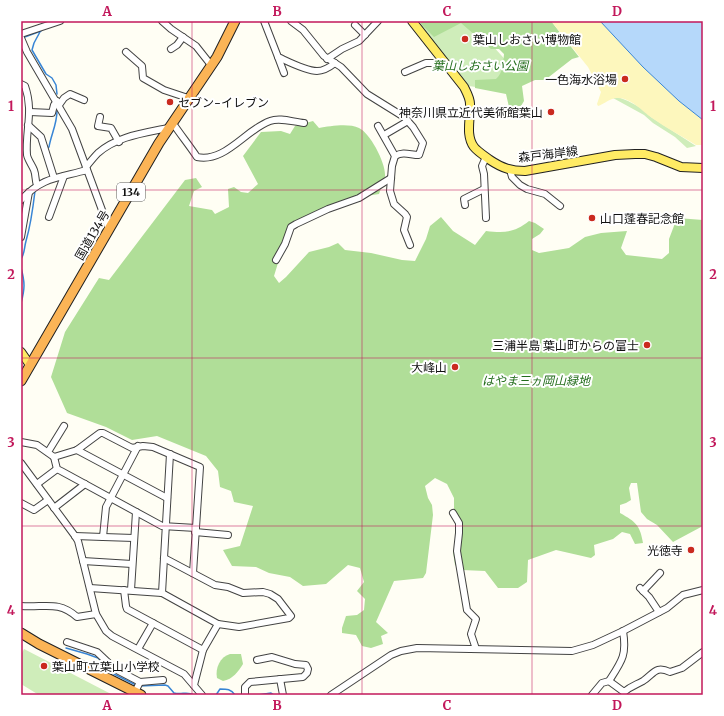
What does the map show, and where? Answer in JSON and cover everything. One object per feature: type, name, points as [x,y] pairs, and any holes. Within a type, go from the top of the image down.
[{"type":"highway","name":"国道134号","points":[[22,376],[30,365],[170,125],[223,46],[235,21]]},
{"type":"highway","points":[[21,633],[39,644],[138,688]]},
{"type":"main road","name":"森戸海岸線","points":[[412,21],[464,87],[467,93],[470,106],[470,138],[474,148],[498,165],[510,170],[525,171],[615,155],[645,154],[681,166],[703,168]]},
{"type":"main road","points":[[21,352],[30,365]]},
{"type":"street","points":[[36,21],[36,29]]},
{"type":"street","points":[[60,21],[36,29],[21,38],[72,129],[109,229]]},
{"type":"street","points":[[162,21],[196,46],[211,65]]},
{"type":"street","points":[[264,21],[284,73]]},
{"type":"street","points":[[291,21],[303,30],[327,59],[341,67],[367,94],[404,117],[413,126],[423,143],[421,153],[416,156],[403,153],[395,156]]},
{"type":"street","points":[[327,59],[342,49],[354,44],[378,21]]},
{"type":"street","points":[[355,25],[365,35]]},
{"type":"street","points":[[171,49],[177,45],[183,37]]},
{"type":"street","points":[[126,52],[142,66],[143,78],[164,90],[177,93],[188,98]]},
{"type":"street","points":[[278,57],[311,70],[318,71],[323,70],[335,63]]},
{"type":"street","points":[[405,72],[426,63],[437,63],[442,59]]},
{"type":"street","points":[[21,84],[25,86],[30,112],[27,136],[27,157],[35,170],[37,185]]},
{"type":"street","points":[[30,112],[52,113],[54,105],[70,94],[84,100]]},
{"type":"street","points":[[100,117],[98,126],[111,128],[119,142]]},
{"type":"street","points":[[21,200],[37,185],[86,168],[99,153],[136,134],[170,125],[186,140],[197,157],[204,159],[222,153],[256,127],[270,120],[304,122]]},
{"type":"street","points":[[384,135],[408,121]]},
{"type":"street","points":[[28,125],[41,137],[54,178]]},
{"type":"street","points":[[378,126],[395,156],[392,166],[390,191],[394,204],[406,214],[404,230],[410,245]]},
{"type":"street","points":[[486,157],[482,166],[486,218]]},
{"type":"street","points":[[510,170],[512,177],[520,185],[527,189],[545,194],[560,206]]},
{"type":"street","points":[[48,217],[64,176]]},
{"type":"street","points":[[276,260],[285,244],[291,227],[328,209],[359,198],[391,178]]},
{"type":"street","points":[[465,205],[464,199],[484,189]]},
{"type":"street","points":[[21,238],[29,192]]},
{"type":"street","points":[[48,452],[64,426]]},
{"type":"street","points":[[54,457],[77,450],[100,433],[104,433],[132,448],[138,446],[153,447],[200,467],[193,573]]},
{"type":"street","points":[[21,442],[34,444],[48,452],[54,457],[58,469],[162,526],[228,535]]},
{"type":"street","points":[[103,537],[106,510],[138,446]]},
{"type":"street","points":[[77,450],[167,498]]},
{"type":"street","points":[[162,593],[170,454]]},
{"type":"street","points":[[21,463],[75,536],[83,561],[96,614],[106,631],[112,636],[184,674],[202,695]]},
{"type":"street","points":[[37,484],[58,469]]},
{"type":"street","points":[[54,508],[85,484]]},
{"type":"street","points":[[21,503],[34,510],[48,500]]},
{"type":"street","points":[[131,590],[136,512]]},
{"type":"street","points":[[453,513],[459,523],[457,552],[468,610],[476,619],[471,634],[476,649]]},
{"type":"street","points":[[75,536],[134,538]]},
{"type":"street","points":[[90,588],[162,593],[218,624],[239,627],[289,618],[291,616],[278,599],[270,594],[263,592],[244,593],[228,587],[215,585],[164,558]]},
{"type":"street","points":[[83,561],[132,564]]},
{"type":"street","points":[[659,612],[642,589],[660,573]]},
{"type":"street","points":[[124,590],[127,609],[203,650]]},
{"type":"street","points":[[331,695],[391,655],[401,651],[417,648],[572,651],[593,645],[623,631],[674,604],[683,595],[703,590]]},
{"type":"street","points":[[21,606],[54,606],[70,611],[77,617],[96,614]]},
{"type":"street","points":[[138,649],[153,623]]},
{"type":"street","points":[[194,685],[203,650],[218,624]]},
{"type":"street","points":[[592,695],[602,683],[609,681],[622,661],[625,644],[623,631]]},
{"type":"street","points":[[66,642],[97,652],[138,688],[163,680]]},
{"type":"street","points":[[609,681],[626,693],[632,686],[642,682],[656,670],[664,669],[670,672],[682,668],[703,652]]},
{"type":"street","points":[[245,695],[245,687],[250,682],[303,677],[307,674],[308,666],[306,665],[295,664],[272,657],[257,660]]},
{"type":"street","points":[[280,679],[283,695]]},
{"type":"green space","points":[[423,21],[551,21],[579,57],[572,59],[545,80],[535,80],[522,86],[524,101],[521,106],[514,108],[509,107],[506,94],[475,88],[475,80],[496,79],[500,74],[504,54],[499,49],[491,49],[461,23],[434,37],[420,23]]},
{"type":"green space","name":"葉山しおさい公園","points":[[428,21],[468,21],[483,35],[520,76],[502,91],[469,86],[419,26]]},
{"type":"green space","points":[[618,97],[645,110],[651,117],[696,146],[687,148],[675,137],[653,123],[644,115],[613,98]]},
{"type":"green space","name":"はやま三ヵ岡山緑地","points":[[313,121],[319,128],[339,125],[355,126],[363,131],[368,136],[380,156],[385,170],[385,178],[379,194],[347,199],[309,217],[295,226],[282,250],[274,276],[279,283],[309,252],[338,243],[345,250],[415,261],[426,239],[430,226],[441,217],[453,231],[475,245],[486,231],[498,232],[514,230],[529,221],[544,229],[540,234],[532,239],[532,250],[539,253],[569,248],[585,237],[601,233],[627,231],[621,248],[626,255],[662,259],[669,253],[669,239],[677,218],[703,220],[703,526],[673,542],[657,525],[647,519],[641,512],[637,483],[631,483],[629,488],[631,500],[620,505],[620,513],[634,522],[639,528],[643,543],[635,544],[630,534],[622,532],[613,539],[594,545],[595,555],[591,558],[556,550],[528,560],[527,582],[518,588],[498,588],[485,571],[462,570],[455,565],[453,552],[461,530],[454,512],[454,498],[447,484],[435,478],[425,486],[428,498],[432,505],[433,515],[426,573],[423,578],[394,581],[376,622],[388,633],[381,636],[383,644],[371,648],[362,646],[356,635],[342,633],[346,616],[357,615],[364,610],[365,599],[357,591],[364,582],[360,568],[348,565],[326,584],[303,586],[290,577],[269,573],[256,567],[232,566],[223,550],[240,546],[253,506],[234,502],[231,491],[220,487],[218,471],[206,456],[157,436],[132,440],[106,427],[67,413],[51,377],[65,332],[99,278],[109,280],[185,180],[196,178],[202,187],[194,191],[189,206],[212,210],[215,214],[229,207],[228,189],[234,187],[241,192],[248,193],[258,184],[243,156],[261,132],[281,131],[290,134],[295,126]]},
{"type":"green space","name":"葉山町立葉山小学校","points":[[24,649],[113,695],[39,695],[21,684],[21,655]]},
{"type":"green space","points":[[241,654],[243,664],[232,677],[223,681],[217,678],[217,670],[221,660],[226,655]]},
{"type":"sand","name":"一色海水浴場","points":[[551,21],[600,21],[643,67],[679,101],[703,120],[703,145],[696,145],[657,122],[636,105],[627,100],[616,98],[598,106],[597,104],[601,92],[588,67]]},
{"type":"water","points":[[600,21],[703,21],[703,120],[679,101],[643,67]]},
{"type":"waterway","points":[[61,23],[65,21]]},
{"type":"waterway","points":[[41,30],[32,50],[46,74],[52,78],[56,85],[57,94]]},
{"type":"waterway","points":[[22,38],[41,31]]},
{"type":"waterway","points":[[47,148],[49,147],[55,125],[57,111]]},
{"type":"waterway","points":[[21,259],[24,253],[31,222],[35,191]]},
{"type":"waterway","points":[[21,268],[24,286],[21,303]]},
{"type":"waterway","points":[[66,648],[98,658],[114,674],[136,685]]},
{"type":"waterway","points":[[139,686],[165,685],[168,686],[174,693],[189,693],[194,695]]},
{"type":"waterway","points":[[216,695],[220,689],[229,690],[235,695]]},
{"type":"waterway","points":[[258,695],[271,693],[274,695]]},
{"type":"place","name":"葉山しおさい博物館","points":[[465,39]]},
{"type":"place","name":"一色海水浴場","points":[[625,79]]},
{"type":"place","name":"セブン-イレブン","points":[[170,102]]},
{"type":"place","name":"神奈川県立近代美術館葉山","points":[[551,112]]},
{"type":"place","name":"山口蓬春記念館","points":[[592,218]]},
{"type":"place","name":"三浦半島 葉山町からの富士","points":[[647,345]]},
{"type":"place","name":"大峰山","points":[[455,367]]},
{"type":"place","name":"光徳寺","points":[[691,550]]},
{"type":"place","name":"葉山町立葉山小学校","points":[[44,666]]}]
